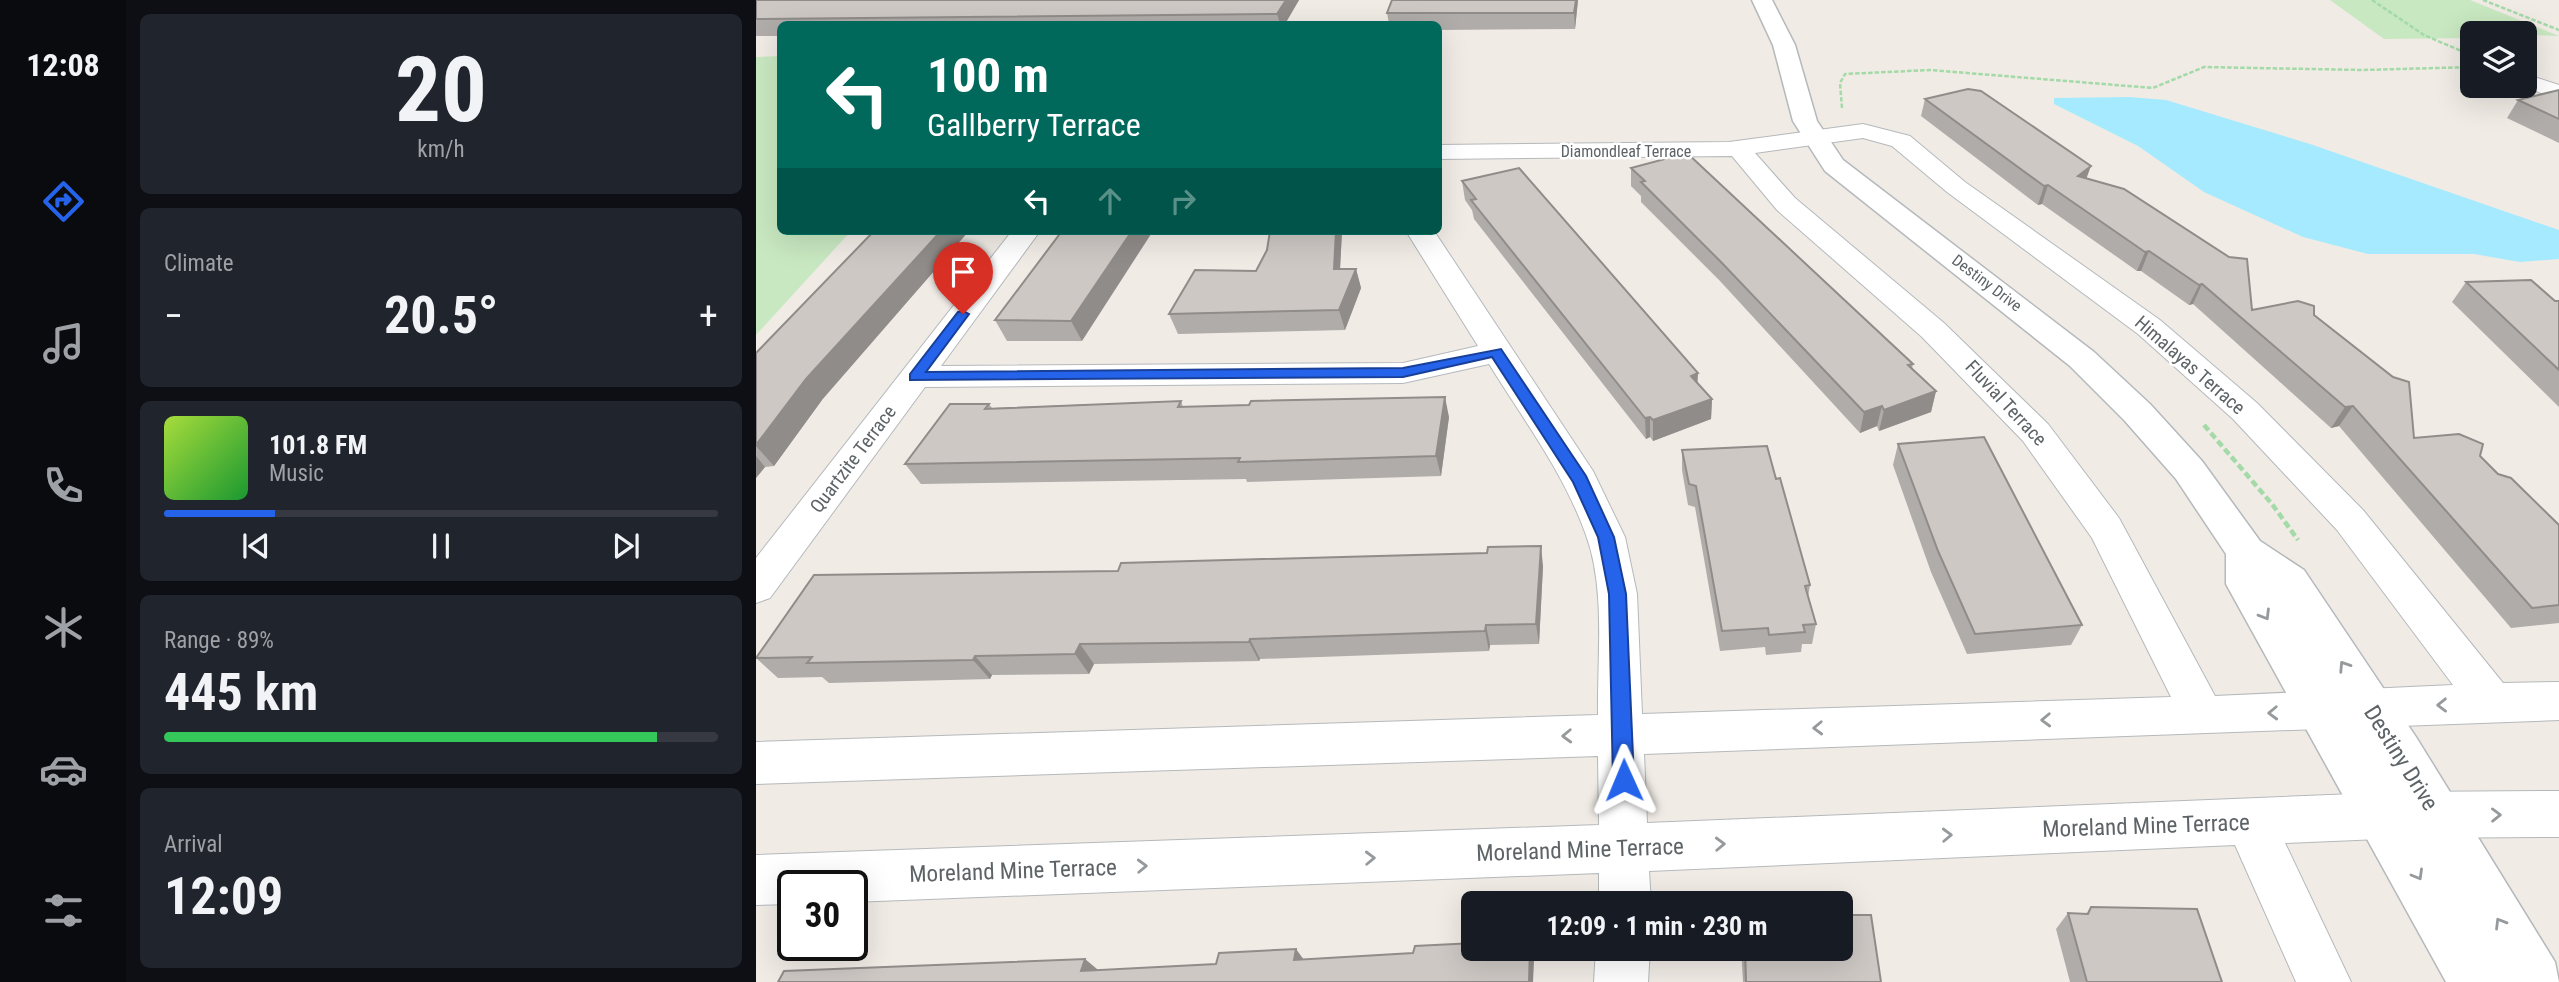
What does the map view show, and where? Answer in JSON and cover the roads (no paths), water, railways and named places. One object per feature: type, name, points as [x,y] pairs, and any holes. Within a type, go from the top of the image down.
[{"type":"street","name":"Destiny Drive","points":[[1762,0],[1784,45],[1802,116],[1813,136],[1844,174],[2029,316],[2106,381],[2189,470],[2246,552],[2247,584],[2343,707],[2407,815],[2535,982]]},
{"type":"street","points":[[2537,84],[2559,93]]},
{"type":"street","name":"Himalayas Terrace","points":[[1813,136],[1863,131],[1902,141],[1956,187],[2149,327],[2245,411],[2330,498],[2493,704]]},
{"type":"street","name":"Diamondleaf Terrace","points":[[1442,152],[1739,148],[1813,136]]},
{"type":"street","name":"Fluvial Terrace","points":[[1739,148],[1773,191],[1978,370],[2068,471],[2110,536],[2202,715]]},
{"type":"street","name":"Quartzite Terrace","points":[[756,587],[1023,235]]},
{"type":"street","points":[[1423,235],[1580,480],[1606,537],[1617,594],[1623,734],[1625,891]]},
{"type":"street","points":[[915,377],[1403,373],[1496,352]]},
{"type":"street","points":[[756,763],[2287,713],[2343,707],[2559,701]]},
{"type":"street","name":"Moreland Mine Terrace","points":[[756,880],[1625,848],[2407,815],[2559,814]]},
{"type":"street","name":"Destiny Drive","points":[[2407,815],[2477,982]]},
{"type":"street","points":[[2249,822],[2324,982]]},
{"type":"street","points":[[1621,982],[1622,961]]},
{"type":"water","points":[[2129,97],[2166,100],[2310,144],[2559,230],[2559,259],[2520,262],[2474,254],[2368,254],[2303,237],[2204,192],[2138,146],[2054,104],[2054,98]]}]
